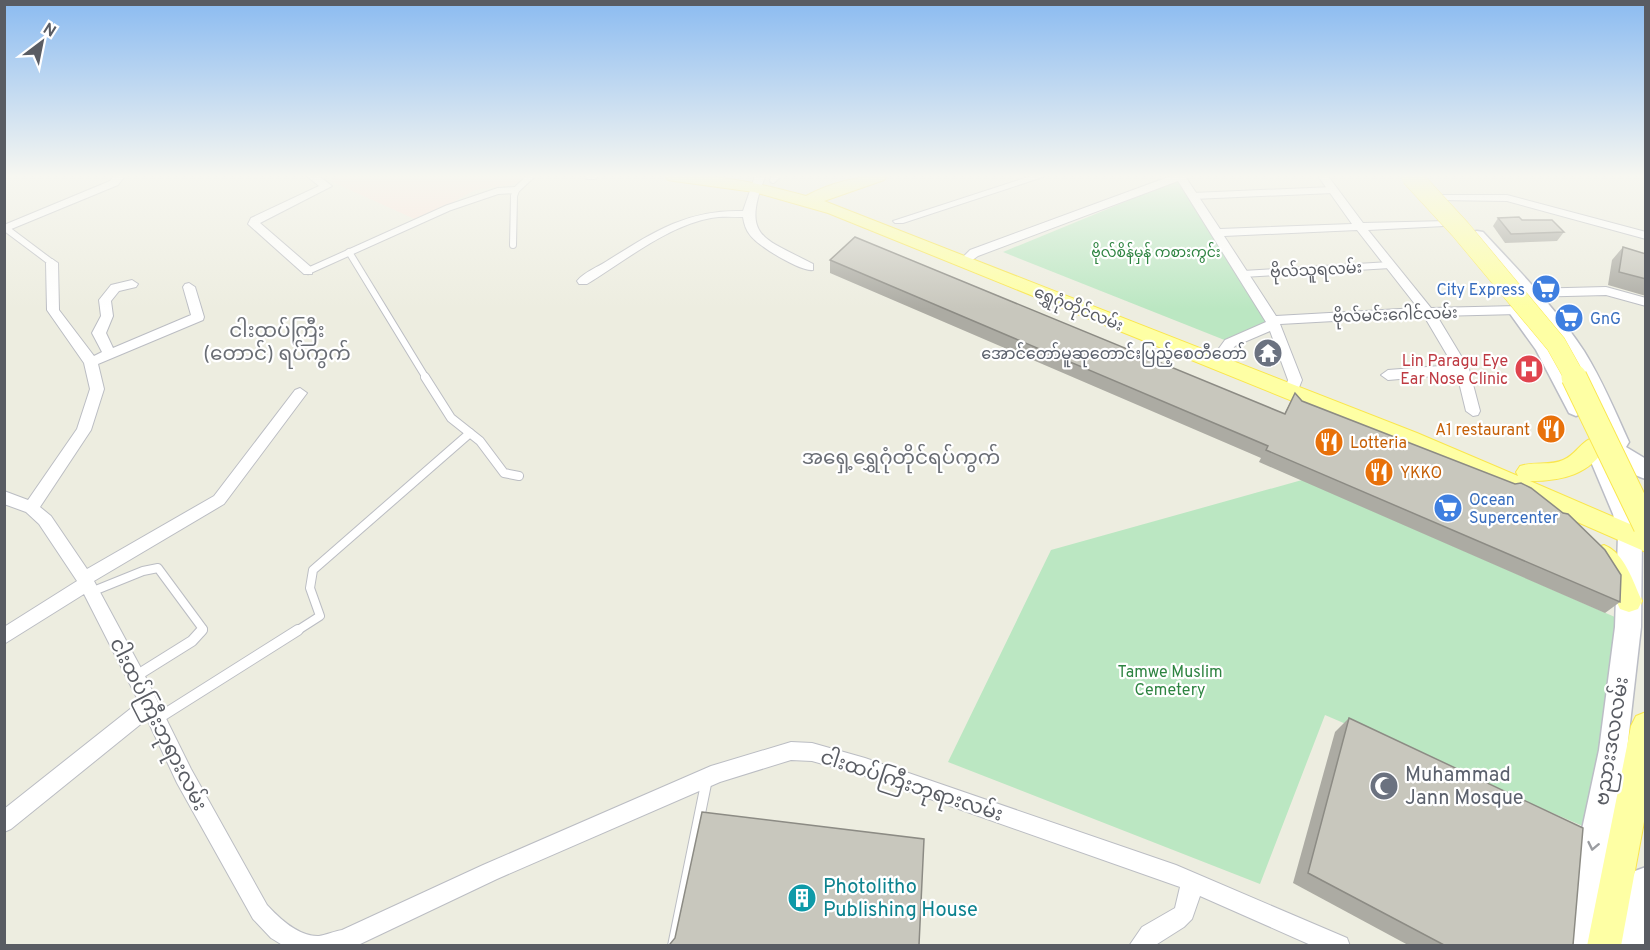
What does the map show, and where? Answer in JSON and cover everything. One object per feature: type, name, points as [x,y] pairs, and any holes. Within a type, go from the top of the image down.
[{"type":"main road","name":"ရွှေဂုံတိုင်လမ်း","points":[[875,220],[1219,357],[1536,499],[1640,527]]},
{"type":"main road","points":[[1442,220],[1518,310],[1545,348],[1640,527]]},
{"type":"main road","points":[[1452,220],[1556,344],[1580,387],[1640,527]]},
{"type":"main road","points":[[1463,220],[1528,293],[1570,345],[1646,497]]},
{"type":"main road","name":"ရွှေဂုံတိုင်လမ်း","points":[[899,221],[969,258]]},
{"type":"main road","name":"ရွှေဂုံတိုင်လမ်း","points":[[1295,393],[1528,472],[1640,527]]},
{"type":"main road","points":[[1528,472],[1554,472],[1583,462],[1595,445]]},
{"type":"main road","points":[[1624,455],[1646,471]]},
{"type":"main road","points":[[1536,499],[1602,554],[1615,571],[1629,601]]},
{"type":"main road","name":"ဗညားဒလလမ်း","points":[[1573,945],[1613,750],[1629,601],[1640,527]]},
{"type":"main road","points":[[1604,945],[1646,726]]},
{"type":"main road","points":[[1635,945],[1646,882]]},
{"type":"street","points":[[5,228],[24,220]]},
{"type":"street","points":[[255,220],[254,224],[308,271]]},
{"type":"street","points":[[583,281],[683,224],[695,220]]},
{"type":"street","points":[[748,220],[748,226],[760,240],[808,267]]},
{"type":"street","points":[[969,258],[1066,220]]},
{"type":"street","points":[[1208,220],[1273,322],[1295,393]]},
{"type":"street","points":[[1355,220],[1429,312],[1449,342],[1468,384],[1473,411]]},
{"type":"street","points":[[1589,220],[1646,236]]},
{"type":"street","points":[[1216,233],[1444,223]]},
{"type":"street","points":[[31,508],[84,430],[97,389],[91,362],[53,310],[52,263]]},
{"type":"street","points":[[110,354],[99,333],[107,316],[105,300],[115,288],[132,284]]},
{"type":"street","points":[[91,362],[198,317],[189,287]]},
{"type":"street","points":[[1528,293],[1606,291],[1646,302]]},
{"type":"street","name":"ဗိုလ်မင်းဂေါင်လမ်း","points":[[1273,322],[1429,312],[1518,310]]},
{"type":"street","points":[[1219,357],[1230,343],[1273,322]]},
{"type":"street","points":[[1388,375],[1462,369]]},
{"type":"street","points":[[4,637],[219,500],[300,393]]},
{"type":"street","name":"ငါးထပ်ကြီးဘုရားလမ်း","points":[[4,496],[31,508],[45,520],[87,585],[136,676],[184,776],[260,912],[284,941],[319,945],[344,940],[490,872],[707,778],[791,751],[812,752],[865,767],[972,804],[1192,882],[1339,945]]},
{"type":"street","points":[[4,822],[153,712]]},
{"type":"street","points":[[1140,945],[1147,934],[1166,926],[1182,915],[1192,882]]},
{"type":"lane","points":[[308,271],[422,220]]},
{"type":"lane","points":[[513,245],[514,220]]},
{"type":"lane","points":[[5,228],[52,263]]},
{"type":"lane","points":[[349,252],[451,418],[480,441],[504,473],[519,476]]},
{"type":"lane","name":"ဗိုလ်သူရလမ်း","points":[[1243,274],[1390,265]]},
{"type":"lane","points":[[153,712],[320,616],[310,588],[313,570],[470,434]]},
{"type":"lane","points":[[1502,490],[1536,499]]},
{"type":"lane","points":[[87,585],[158,568],[203,629],[192,641],[136,676]]},
{"type":"lane","points":[[1606,574],[1629,601]]},
{"type":"lane","points":[[673,945],[707,778]]},
{"type":"green space","name":"ဗိုလ်စိန်မှန် ကစားကွင်း","points":[[1080,220],[1204,220],[1269,322],[1227,341],[1003,252]]},
{"type":"green space","name":"Tamwe Muslim Cemetery","points":[[1302,480],[1624,621],[1592,830],[1325,715],[1260,884],[948,762],[1051,550]]},
{"type":"building","points":[[1500,220],[1552,220],[1564,232],[1511,234]]},
{"type":"building","points":[[855,237],[1285,414],[1295,393],[1302,401],[1515,484],[1521,483],[1563,513],[1568,514],[1605,550],[1621,575],[1620,602],[1266,450],[1268,446],[830,260]]},
{"type":"building","points":[[1623,247],[1646,254],[1646,279],[1619,272]]},
{"type":"building","name":"Muhammad Jann Mosque","points":[[1349,718],[1583,828],[1573,945],[1444,945],[1308,873]]},
{"type":"building","name":"Photolitho Publishing House","points":[[702,812],[924,839],[919,945],[670,945],[675,938]]},
{"type":"place","name":"City Express","points":[[1546,289]]},
{"type":"place","name":"GnG","points":[[1569,318]]},
{"type":"place","name":"အောင်တော်မူဆုတောင်းပြည့်စေတီတော်","points":[[1268,353]]},
{"type":"place","name":"Lin Paragu Eye Ear Nose Clinic","points":[[1529,369]]},
{"type":"place","name":"A1 restaurant","points":[[1551,429]]},
{"type":"place","name":"Lotteria","points":[[1329,442]]},
{"type":"place","name":"YKKO","points":[[1379,472]]},
{"type":"place","name":"Ocean Supercenter","points":[[1448,508]]},
{"type":"place","name":"Muhammad Jann Mosque","points":[[1384,786]]},
{"type":"place","name":"Photolitho Publishing House","points":[[802,898]]},
{"type":"district","name":"ငါးထပ်ကြီး (တောင်) ရပ်ကွက်","points":[[277,342]]},
{"type":"district","name":"အရှေ့ရွှေဂုံတိုင်ရပ်ကွက်","points":[[901,457]]}]
